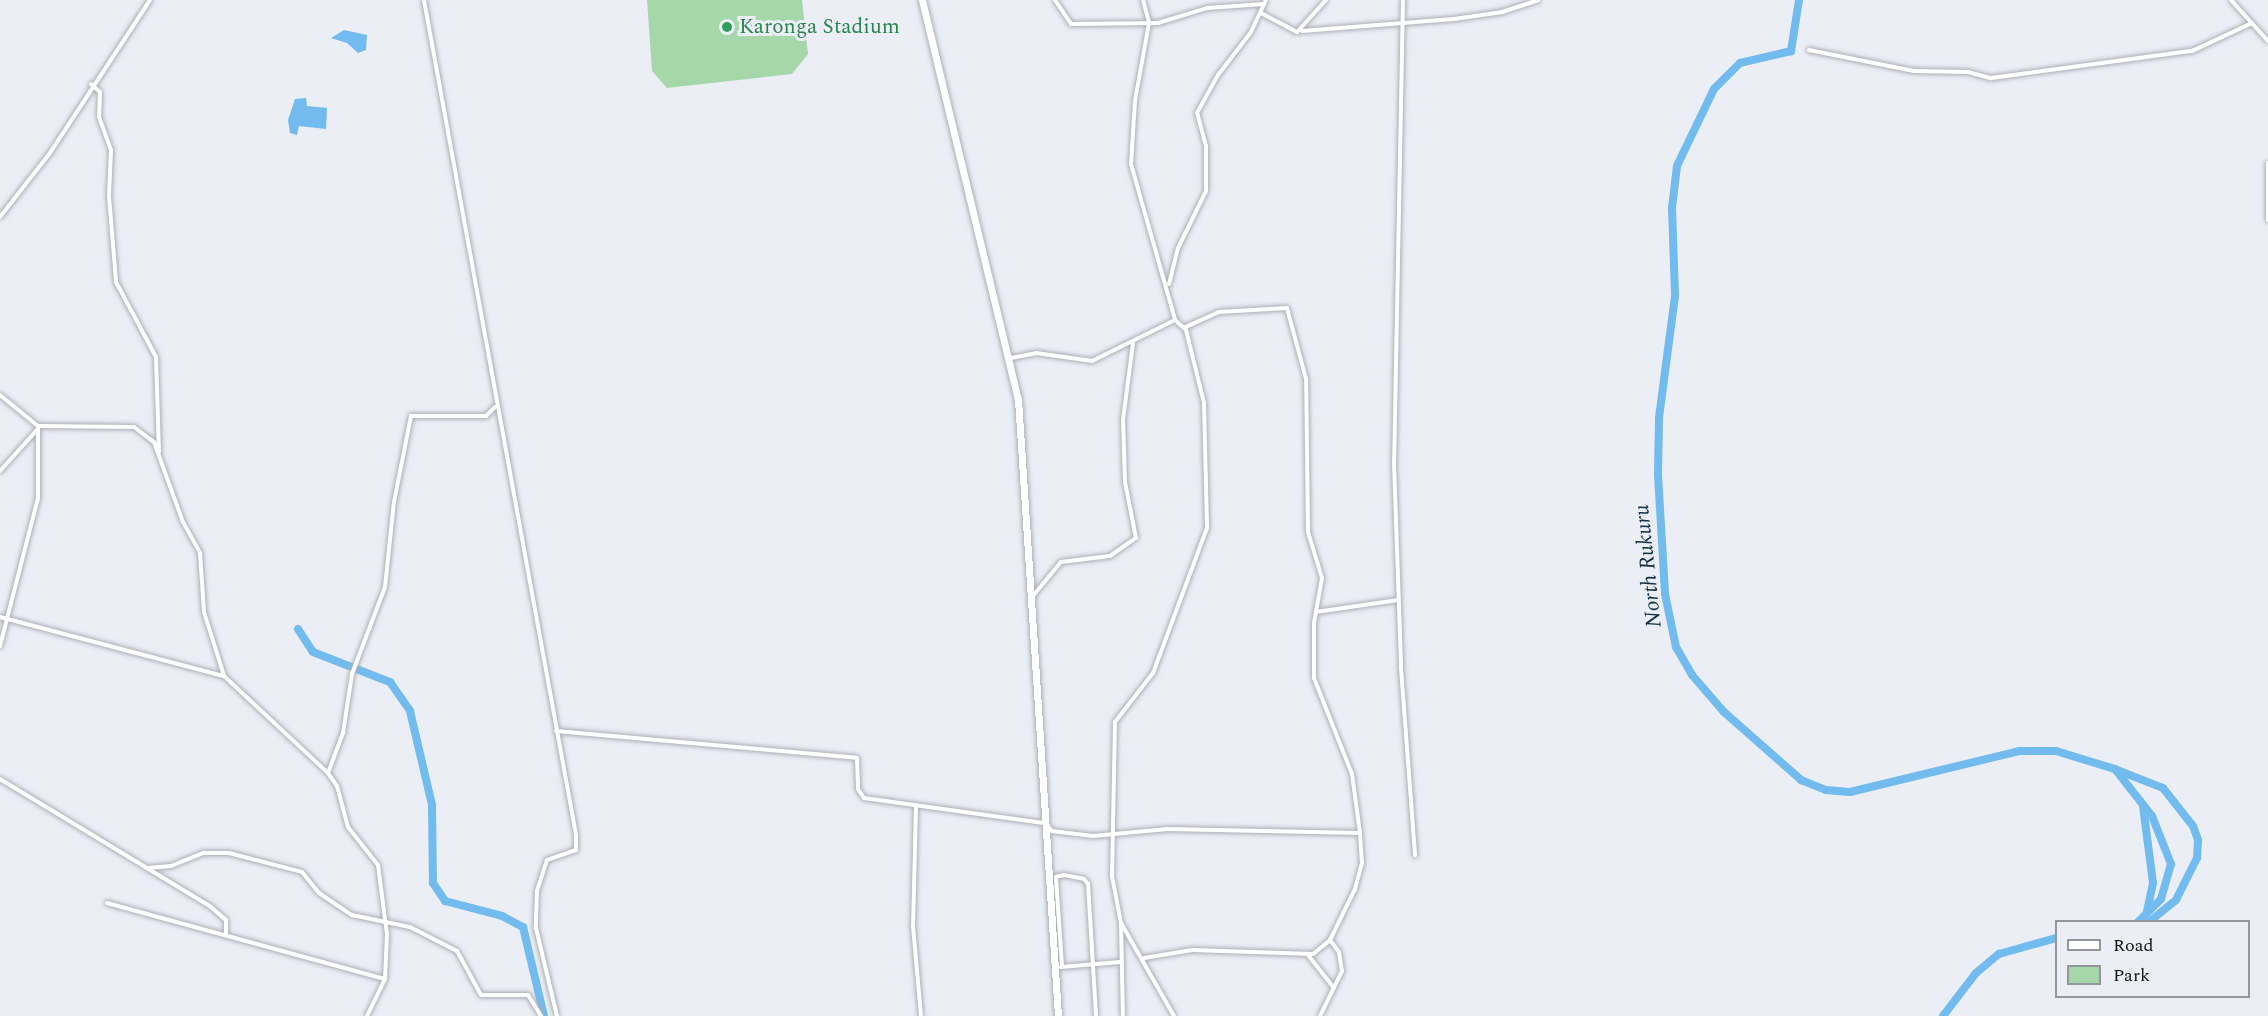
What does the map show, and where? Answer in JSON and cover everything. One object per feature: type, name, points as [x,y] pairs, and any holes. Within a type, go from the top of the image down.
[{"type":"main road","points":[[922,0],[1011,358],[1032,597],[1045,823],[1058,967],[1058,1016]]},
{"type":"street","points":[[0,217],[57,143],[91,84],[150,0]]},
{"type":"street","points":[[424,0],[495,405],[577,849],[548,860],[537,891],[536,924],[557,1016]]},
{"type":"street","points":[[1055,0],[1071,24],[1149,23],[1207,8],[1265,2],[1261,13],[1197,113],[1206,146],[1206,190],[1178,248],[1168,285]]},
{"type":"street","points":[[1123,1016],[1120,962],[1121,923],[1113,885],[1115,722],[1153,673],[1206,537],[1203,486],[1209,459],[1204,410],[1185,327],[1174,320],[1168,285],[1131,164],[1135,102],[1149,23],[1143,0]]},
{"type":"street","points":[[1302,31],[1326,0]]},
{"type":"street","points":[[1403,0],[1400,25],[1394,463],[1398,600],[1415,855]]},
{"type":"street","points":[[1261,13],[1290,30],[1302,31],[1400,25],[1502,12],[1539,0]]},
{"type":"street","points":[[2230,0],[2268,41]]},
{"type":"street","points":[[1809,50],[1906,70],[1968,72],[1991,78],[2192,51],[2252,23]]},
{"type":"street","points":[[91,84],[100,92],[99,117],[111,150],[109,196],[116,282],[156,357],[159,456]]},
{"type":"street","points":[[2268,163],[2268,220]]},
{"type":"street","points":[[1144,958],[1192,951],[1308,955],[1330,940],[1358,880],[1360,833],[1352,774],[1316,691],[1316,612],[1322,578],[1308,532],[1306,379],[1287,308],[1219,312],[1185,327]]},
{"type":"street","points":[[1011,358],[1036,353],[1092,361],[1133,343],[1174,320]]},
{"type":"street","points":[[1032,597],[1061,562],[1110,556],[1134,541],[1125,482],[1123,408],[1133,343]]},
{"type":"street","points":[[0,395],[38,428]]},
{"type":"street","points":[[328,773],[343,733],[352,674],[385,587],[394,502],[411,416],[486,416],[495,405]]},
{"type":"street","points":[[0,471],[17,447],[38,428],[134,427],[148,434],[200,553],[204,612],[224,676]]},
{"type":"street","points":[[0,646],[3,617],[36,511],[38,428]]},
{"type":"street","points":[[1316,612],[1398,600]]},
{"type":"street","points":[[3,617],[224,676],[328,773],[338,786],[348,827],[381,871],[387,922],[385,979],[367,1016]]},
{"type":"street","points":[[556,731],[857,758],[860,796],[916,806],[1045,823],[1052,831],[1113,834],[1168,829],[1360,833]]},
{"type":"street","points":[[0,779],[148,868],[222,916],[226,934]]},
{"type":"street","points":[[916,806],[913,933],[921,1016]]},
{"type":"street","points":[[148,868],[171,866],[204,854],[240,855],[302,872],[339,908],[364,920],[415,928],[457,951],[481,995],[528,995],[541,1016]]},
{"type":"street","points":[[1096,1016],[1092,963],[1088,884],[1084,879],[1056,877],[1058,967],[1092,963],[1120,962]]},
{"type":"street","points":[[107,903],[385,979]]},
{"type":"street","points":[[1121,923],[1144,958],[1174,1016]]},
{"type":"street","points":[[1320,1016],[1342,970],[1339,952],[1330,940]]},
{"type":"street","points":[[1308,955],[1334,988]]},
{"type":"green space","name":"Karonga Stadium","points":[[647,0],[802,0],[808,54],[792,74],[667,88],[652,71]]},
{"type":"water","points":[[344,30],[367,35],[366,50],[358,53],[347,43],[331,38]]},
{"type":"water","points":[[306,98],[307,106],[327,108],[326,129],[299,126],[297,135],[290,133],[288,120],[295,99]]},
{"type":"waterway","name":"North Rukuru","points":[[1799,0],[1791,51],[1740,63],[1714,89],[1677,166],[1672,208],[1675,296],[1659,418],[1658,475],[1665,594],[1676,647],[1692,675],[1724,712],[1801,780],[1826,790],[1850,792],[2019,751],[2056,751],[2115,769],[2152,816],[2171,864],[2161,899],[2140,920]]},
{"type":"waterway","points":[[298,629],[313,652],[390,682],[410,711],[432,805],[433,883],[445,901],[502,916],[523,927],[544,1016]]},
{"type":"waterway","name":"North Rukuru","points":[[2117,770],[2163,788],[2193,826],[2198,840],[2197,858],[2176,900],[2151,920]]},
{"type":"waterway","name":"North Rukuru","points":[[2143,806],[2153,883],[2147,912]]},
{"type":"waterway","name":"North Rukuru","points":[[1943,1016],[1976,973],[1999,954],[2055,938]]},
{"type":"place","name":"Karonga Stadium","points":[[727,27]]}]
